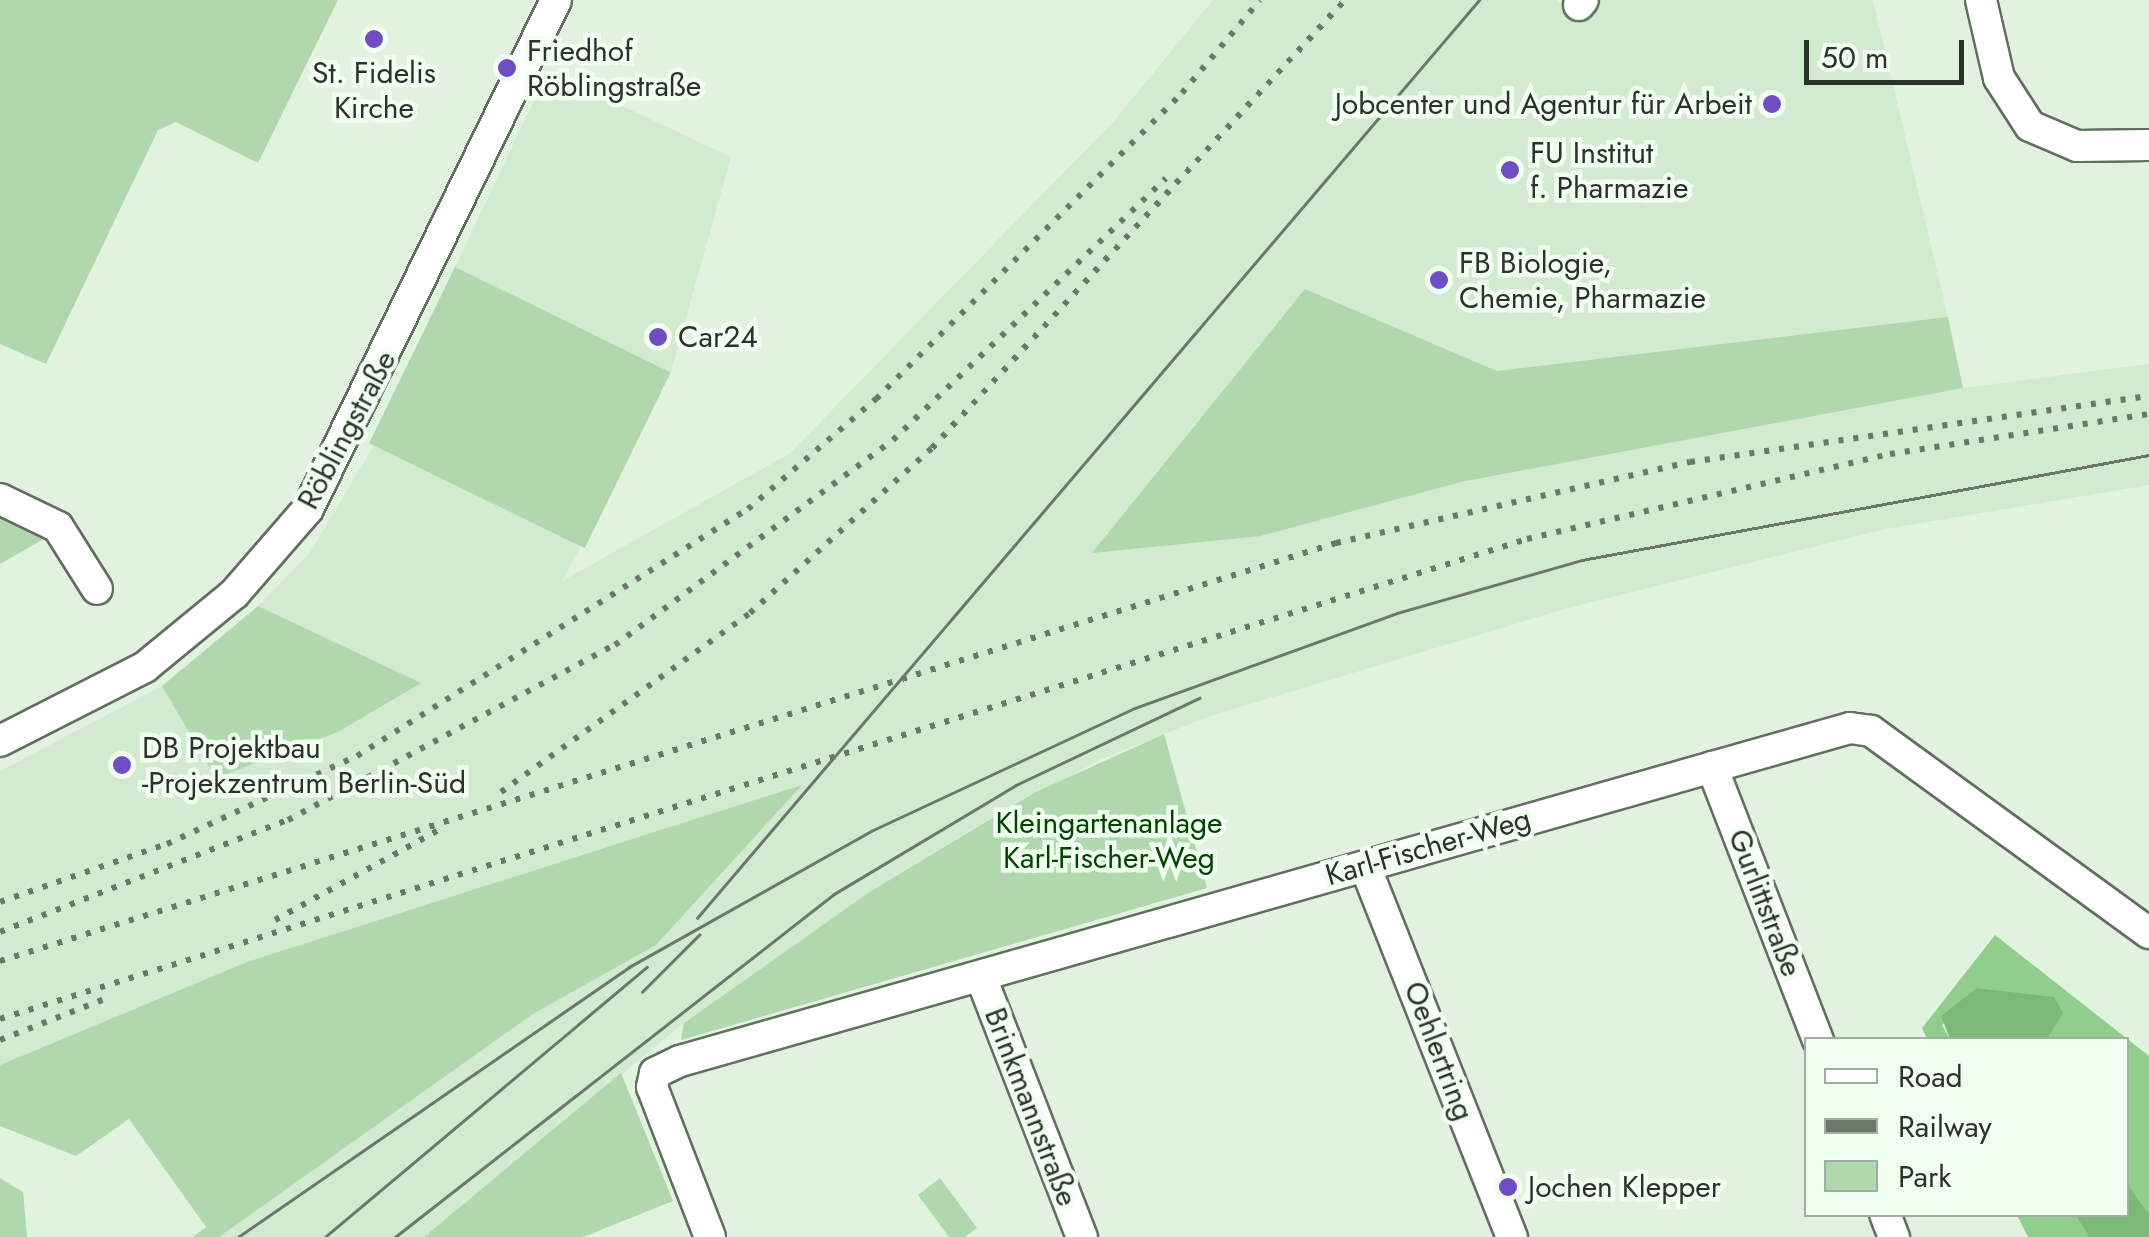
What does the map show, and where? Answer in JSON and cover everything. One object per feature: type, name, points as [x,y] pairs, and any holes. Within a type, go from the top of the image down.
[{"type":"street","name":"Röblingstraße","points":[[0,740],[56,720],[156,659],[234,594],[308,509],[556,0]]},
{"type":"street","points":[[1980,0],[1998,78],[2030,126],[2078,146],[2149,145]]},
{"type":"street","points":[[0,500],[58,527],[97,590]]},
{"type":"street","name":"Karl-Fischer-Weg","points":[[710,1237],[656,1098],[656,1073],[1861,726],[2149,933]]},
{"type":"street","name":"Gurlittstraße","points":[[1712,767],[1817,1037]]},
{"type":"street","name":"Oehlertring","points":[[1365,866],[1512,1237]]},
{"type":"street","name":"Brinkmannstraße","points":[[980,977],[1082,1237]]},
{"type":"shaded area","points":[[1213,0],[1557,0],[1577,15],[1590,0],[1873,0],[1948,317],[1497,371],[1305,289],[1261,536],[1461,482],[1963,388],[2149,364],[2149,485],[1885,529],[1568,608],[1210,716],[1099,760],[868,893],[684,1023],[424,1237],[219,1237],[533,1014],[656,945],[800,786],[247,962],[0,1065],[0,771],[162,686],[216,777],[419,684],[258,606],[309,554],[374,445],[585,539],[562,581],[789,454],[1114,121]]},
{"type":"shaded area","points":[[548,71],[731,157],[671,372],[455,267]]},
{"type":"shaded area","points":[[1995,935],[2125,1037],[2048,1037],[2052,1021],[2039,997],[1985,989],[1942,1025],[1949,1037],[1926,1037],[1922,1028]]},
{"type":"shaded area","points":[[1977,988],[2054,997],[2063,1013],[2048,1037],[1949,1037],[1941,1016]]},
{"type":"shaded area","points":[[2129,1040],[2149,1056],[2149,1214],[2129,1186]]},
{"type":"shaded area","points":[[2129,1186],[2149,1214],[2149,1237],[2089,1237],[2076,1217],[2129,1217]]},
{"type":"shaded area","points":[[2018,1217],[2076,1217],[2089,1237],[2028,1237]]},
{"type":"green space","points":[[0,0],[338,0],[258,163],[176,122],[158,130],[46,364],[0,344]]},
{"type":"green space","points":[[455,267],[671,372],[585,548],[369,443]]},
{"type":"green space","points":[[1305,289],[1497,371],[1948,317],[1963,388],[1461,482],[1261,536],[1092,553]]},
{"type":"green space","points":[[0,510],[44,539],[0,564]]},
{"type":"green space","points":[[258,606],[421,683],[338,732],[216,778],[162,686]]},
{"type":"green space","name":"Kleingartenanlage Karl-Fischer-Weg","points":[[1164,734],[1207,888],[681,1040],[684,1023],[868,893],[1036,792]]},
{"type":"green space","points":[[802,785],[656,945],[533,1014],[219,1237],[193,1237],[206,1227],[129,1119],[76,1156],[0,1126],[0,1065],[247,962]]},
{"type":"green space","points":[[621,1073],[673,1201],[583,1237],[424,1237]]},
{"type":"green space","points":[[0,1178],[23,1192],[27,1237],[0,1237]]},
{"type":"green space","points":[[940,1178],[977,1228],[965,1237],[949,1237],[918,1195]]},
{"type":"tram line","points":[[697,918],[1479,0]]},
{"type":"tram line","points":[[238,1237],[629,967],[871,831],[1135,708],[1397,613],[1582,560],[2149,455]]},
{"type":"tram line","points":[[395,1237],[834,894],[1016,785],[1199,698]]},
{"type":"tram line","points":[[642,992],[699,935]]},
{"type":"tram line","points":[[325,1237],[647,967]]},
{"type":"railway","points":[[0,902],[167,844],[357,756],[748,509],[876,399],[1182,93],[1260,0]]},
{"type":"railway","points":[[501,792],[750,613],[932,448],[1345,0]]},
{"type":"railway","points":[[0,932],[288,820],[615,645],[893,440],[1166,178]]},
{"type":"railway","points":[[0,961],[1336,543],[1690,462],[2149,396]]},
{"type":"railway","points":[[0,1019],[1527,539],[1890,454],[2149,414]]},
{"type":"railway","points":[[275,920],[437,831]]},
{"type":"railway","points":[[0,1040],[102,1000]]},
{"type":"place","name":"St. Fidelis Kirche","points":[[374,39]]},
{"type":"place","name":"Friedhof Röblingstraße","points":[[507,68]]},
{"type":"place","name":"Jobcenter und Agentur für Arbeit","points":[[1772,104]]},
{"type":"place","name":"FU Institut f. Pharmazie","points":[[1510,170]]},
{"type":"place","name":"FB Biologie, Chemie, Pharmazie","points":[[1439,280]]},
{"type":"place","name":"Car24","points":[[658,337]]},
{"type":"place","name":"DB Projektbau -Projekzentrum Berlin-Süd","points":[[122,765]]},
{"type":"place","name":"Jochen Klepper","points":[[1508,1187]]}]
